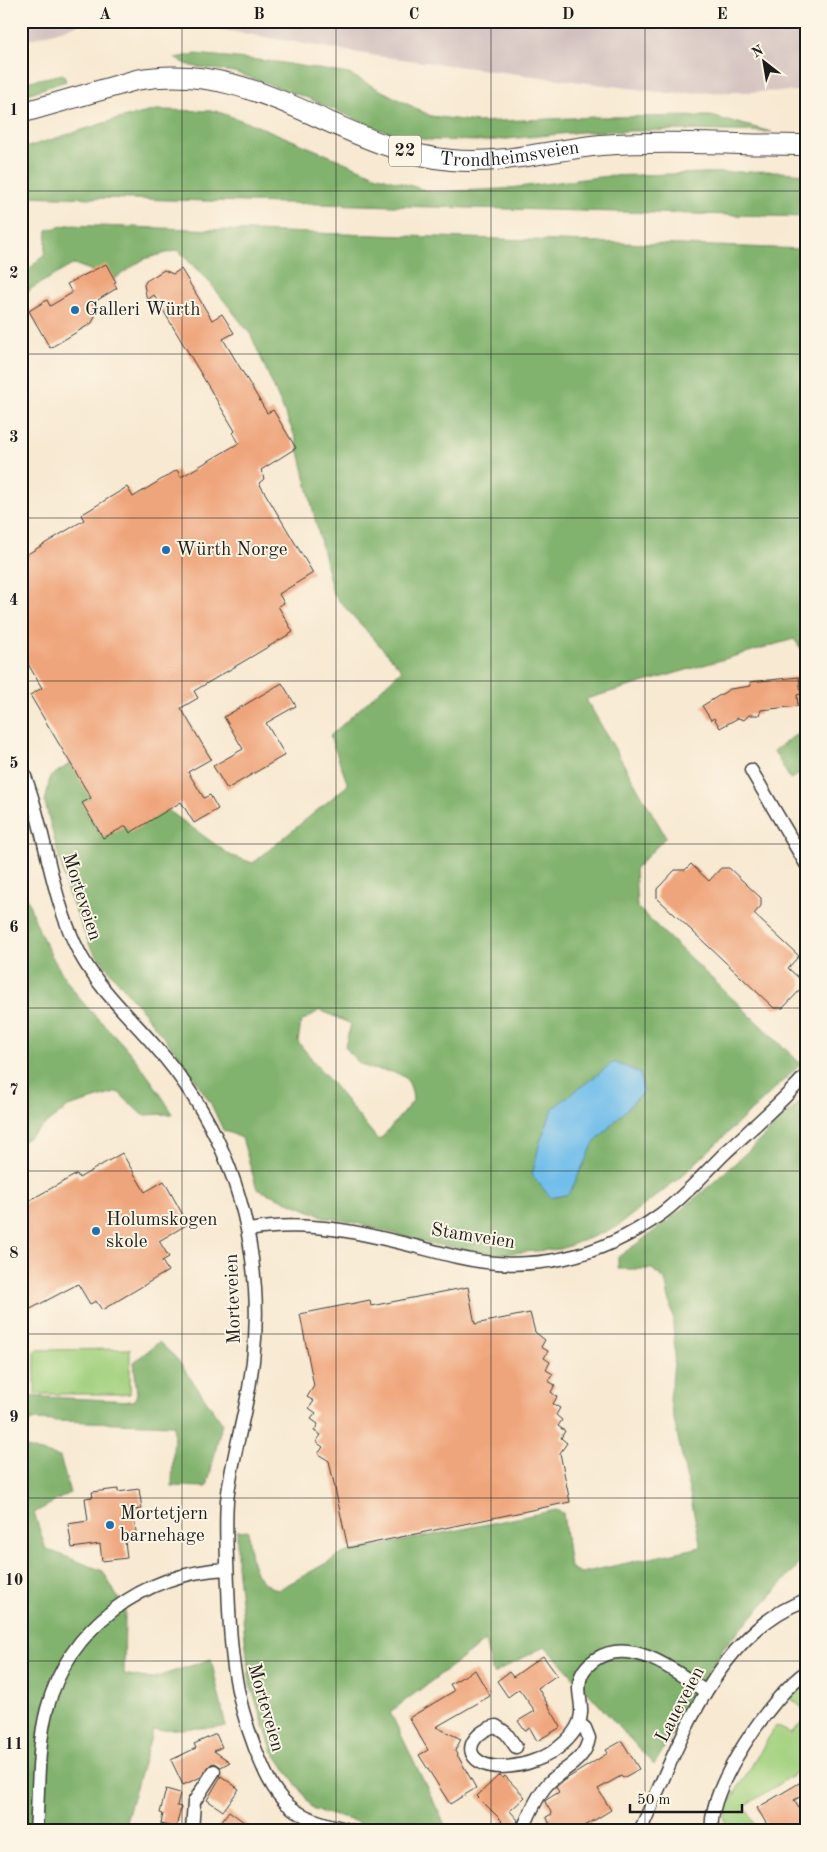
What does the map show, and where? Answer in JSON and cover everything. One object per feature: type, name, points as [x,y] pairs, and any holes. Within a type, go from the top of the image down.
[{"type":"main road","name":"Trondheimsveien","points":[[21,113],[136,80],[187,76],[219,80],[244,87],[390,145],[420,155],[451,160],[500,160],[579,148],[624,144],[806,145]]},
{"type":"street","name":"Morteveien","points":[[21,766],[34,802],[60,907],[73,941],[96,980],[167,1060],[220,1145],[236,1182],[249,1230],[255,1287],[255,1342],[251,1378],[228,1498],[226,1534],[233,1674],[242,1710],[262,1766],[278,1794],[292,1808],[314,1820],[353,1831]]},
{"type":"street","points":[[751,770],[806,864]]},
{"type":"street","name":"Stamveien","points":[[249,1230],[276,1225],[313,1226],[350,1231],[496,1264],[527,1264],[578,1256],[616,1241],[662,1214],[806,1075]]},
{"type":"street","points":[[36,1831],[47,1711],[56,1682],[74,1651],[104,1617],[142,1590],[187,1574],[227,1569]]},
{"type":"street","name":"Laueveien","points":[[640,1831],[688,1725],[706,1692],[726,1664],[763,1624],[786,1609],[806,1600]]},
{"type":"street","points":[[516,1747],[506,1733],[496,1726],[483,1730],[474,1740],[472,1746],[476,1759],[488,1766],[525,1763],[555,1750],[569,1737],[579,1723],[582,1713],[579,1683],[583,1672],[599,1657],[613,1653],[630,1653],[651,1659],[665,1665],[706,1692]]},
{"type":"street","points":[[712,1831],[712,1813],[716,1797],[734,1765],[772,1705],[806,1672]]},
{"type":"street","points":[[522,1831],[541,1792],[585,1751],[589,1738],[585,1728],[579,1723]]},
{"type":"street","points":[[192,1831],[194,1802],[214,1771]]},
{"type":"shaded area","points":[[21,21],[91,21],[21,42]]},
{"type":"shaded area","points":[[169,21],[806,21],[806,91],[668,93],[377,56]]},
{"type":"green space","points":[[196,54],[277,62],[349,74],[431,116],[477,122],[595,117],[711,116],[772,132],[683,130],[581,132],[485,141],[428,140],[381,130],[305,97],[234,72],[191,66],[175,58]]},
{"type":"green space","points":[[63,74],[66,81],[21,96],[21,83]]},
{"type":"green space","points":[[157,110],[216,111],[268,130],[375,175],[432,192],[502,189],[608,176],[767,171],[806,174],[806,217],[21,196],[21,149],[114,120]]},
{"type":"green space","points":[[67,225],[806,249],[806,655],[794,639],[586,699],[666,837],[635,869],[637,907],[801,1064],[683,1175],[615,1228],[561,1249],[498,1254],[432,1244],[352,1222],[327,1218],[257,1189],[242,1138],[223,1130],[211,1104],[183,1061],[91,948],[68,893],[45,803],[50,777],[83,755],[96,758],[230,855],[253,863],[348,785],[330,736],[402,670],[333,594],[296,439],[251,335],[211,284],[178,250],[144,259],[114,279],[74,264],[32,288],[21,298],[21,278],[45,253],[47,230]],"holes":[[[320,1010],[351,1024],[345,1046],[361,1064],[369,1068],[401,1075],[407,1080],[411,1088],[413,1101],[379,1141],[298,1042],[301,1022]],[[640,1073],[643,1092],[594,1143]]]},
{"type":"green space","points":[[806,727],[806,771],[790,779],[774,751]]},
{"type":"green space","points":[[21,875],[36,923],[58,967],[82,1001],[134,1057],[173,1114],[142,1115],[118,1092],[68,1107],[21,1143]]},
{"type":"green space","points":[[806,1096],[806,1557],[723,1648],[654,1765],[545,1646],[493,1674],[485,1641],[390,1712],[448,1831],[373,1831],[354,1821],[314,1810],[272,1750],[250,1684],[237,1565],[237,1531],[248,1530],[251,1558],[257,1574],[269,1586],[278,1590],[344,1553],[556,1510],[563,1513],[570,1568],[581,1573],[701,1547],[670,1400],[675,1354],[673,1317],[665,1280],[652,1269],[618,1269],[618,1257],[692,1201]]},
{"type":"green space","points":[[159,1342],[177,1359],[222,1423],[207,1487],[172,1486],[174,1425],[30,1420],[23,1447],[60,1457],[70,1493],[34,1513],[46,1549],[103,1571],[125,1611],[124,1674],[151,1679],[211,1659],[226,1727],[153,1730],[123,1831],[21,1831],[21,1396],[134,1401],[137,1394],[134,1362]]},
{"type":"green space","points":[[130,1349],[130,1394],[35,1394],[35,1350]]},
{"type":"green space","points":[[806,1684],[806,1711],[789,1697]]},
{"type":"green space","points":[[806,1719],[806,1766],[745,1806],[758,1831],[725,1831],[725,1809],[776,1726],[791,1733]]},
{"type":"water","points":[[614,1062],[640,1073],[643,1092],[594,1143],[569,1194],[551,1198],[532,1175],[540,1142],[553,1108]]},
{"type":"building","points":[[106,264],[116,282],[114,283],[117,288],[93,303],[95,316],[92,323],[50,348],[29,311],[47,300],[50,306],[72,293],[67,284]]},
{"type":"building","name":"Würth Norge","points":[[181,269],[212,320],[222,314],[234,333],[223,339],[267,413],[273,410],[296,448],[261,470],[264,479],[259,483],[313,573],[279,594],[284,603],[278,606],[293,632],[194,691],[198,698],[181,708],[211,759],[188,772],[204,798],[210,795],[218,809],[194,823],[181,802],[130,833],[126,826],[103,838],[82,803],[91,798],[30,695],[42,688],[21,652],[21,558],[84,520],[81,515],[127,487],[133,497],[177,470],[181,477],[239,443],[233,433],[235,431],[154,295],[147,300],[144,285],[146,281],[164,270],[173,274]]},
{"type":"building","points":[[799,677],[801,694],[797,695],[798,706],[761,710],[759,715],[749,715],[744,720],[738,718],[720,728],[714,718],[711,720],[702,706],[730,689],[751,686],[750,682]]},
{"type":"building","points":[[282,683],[296,706],[266,723],[285,755],[227,789],[213,766],[243,749],[224,717]]},
{"type":"building","points":[[691,864],[709,881],[721,868],[729,868],[761,898],[761,906],[754,914],[799,956],[788,968],[801,980],[801,989],[783,1008],[774,1008],[657,898],[657,889],[675,870],[685,870]]},
{"type":"building","name":"Holumskogen skole","points":[[122,1153],[145,1192],[164,1181],[188,1224],[159,1241],[169,1257],[162,1261],[168,1271],[102,1310],[96,1301],[90,1304],[78,1284],[21,1314],[21,1298],[30,1293],[21,1278],[21,1205],[77,1174],[79,1178]]},
{"type":"building","points":[[468,1287],[475,1324],[530,1313],[535,1332],[545,1340],[541,1347],[548,1351],[544,1358],[550,1362],[546,1370],[553,1374],[548,1381],[555,1385],[551,1392],[557,1397],[553,1404],[560,1408],[556,1415],[562,1420],[558,1426],[565,1431],[561,1438],[567,1443],[560,1453],[570,1502],[348,1548],[329,1461],[318,1454],[323,1447],[316,1442],[321,1435],[314,1431],[318,1424],[311,1419],[316,1413],[309,1408],[314,1401],[307,1397],[314,1386],[300,1314],[370,1300],[371,1306]]},
{"type":"building","points":[[118,1489],[118,1492],[139,1489],[142,1509],[133,1510],[137,1539],[125,1541],[127,1558],[102,1561],[100,1544],[72,1548],[68,1524],[88,1521],[85,1498],[93,1497],[92,1492]]},
{"type":"building","points":[[543,1656],[557,1675],[538,1688],[561,1727],[537,1741],[530,1728],[525,1731],[518,1721],[535,1711],[519,1689],[508,1697],[497,1681],[509,1672],[513,1677]]},
{"type":"building","points":[[475,1670],[490,1696],[436,1727],[461,1739],[455,1751],[476,1788],[450,1804],[419,1755],[428,1750],[409,1718],[454,1691],[450,1684]]},
{"type":"building","points":[[216,1734],[222,1747],[214,1751],[230,1762],[221,1767],[215,1763],[211,1764],[201,1777],[183,1785],[171,1760],[196,1748],[194,1744]]},
{"type":"building","points":[[622,1741],[639,1769],[623,1778],[621,1776],[598,1789],[611,1810],[577,1831],[554,1831],[546,1817],[552,1814],[545,1802],[546,1800],[559,1792],[556,1787],[563,1781],[608,1753],[606,1750]]},
{"type":"building","points":[[499,1775],[503,1778],[505,1776],[525,1797],[510,1811],[518,1820],[514,1830],[499,1824],[502,1821],[477,1796]]},
{"type":"building","points":[[221,1776],[239,1789],[223,1811],[207,1800]]},
{"type":"building","points":[[806,1779],[806,1794],[794,1800],[806,1820],[806,1831],[771,1831],[757,1808]]},
{"type":"building","points":[[166,1789],[180,1793],[177,1806],[181,1807],[176,1828],[161,1824],[163,1814],[160,1813]]},
{"type":"building","points":[[229,1811],[256,1831],[224,1831],[218,1826]]},
{"type":"place","name":"Galleri Würth","points":[[75,310]]},
{"type":"place","name":"Würth Norge","points":[[166,550]]},
{"type":"place","name":"Holumskogen skole","points":[[96,1231]]},
{"type":"place","name":"Mortetjern barnehage","points":[[110,1525]]}]
